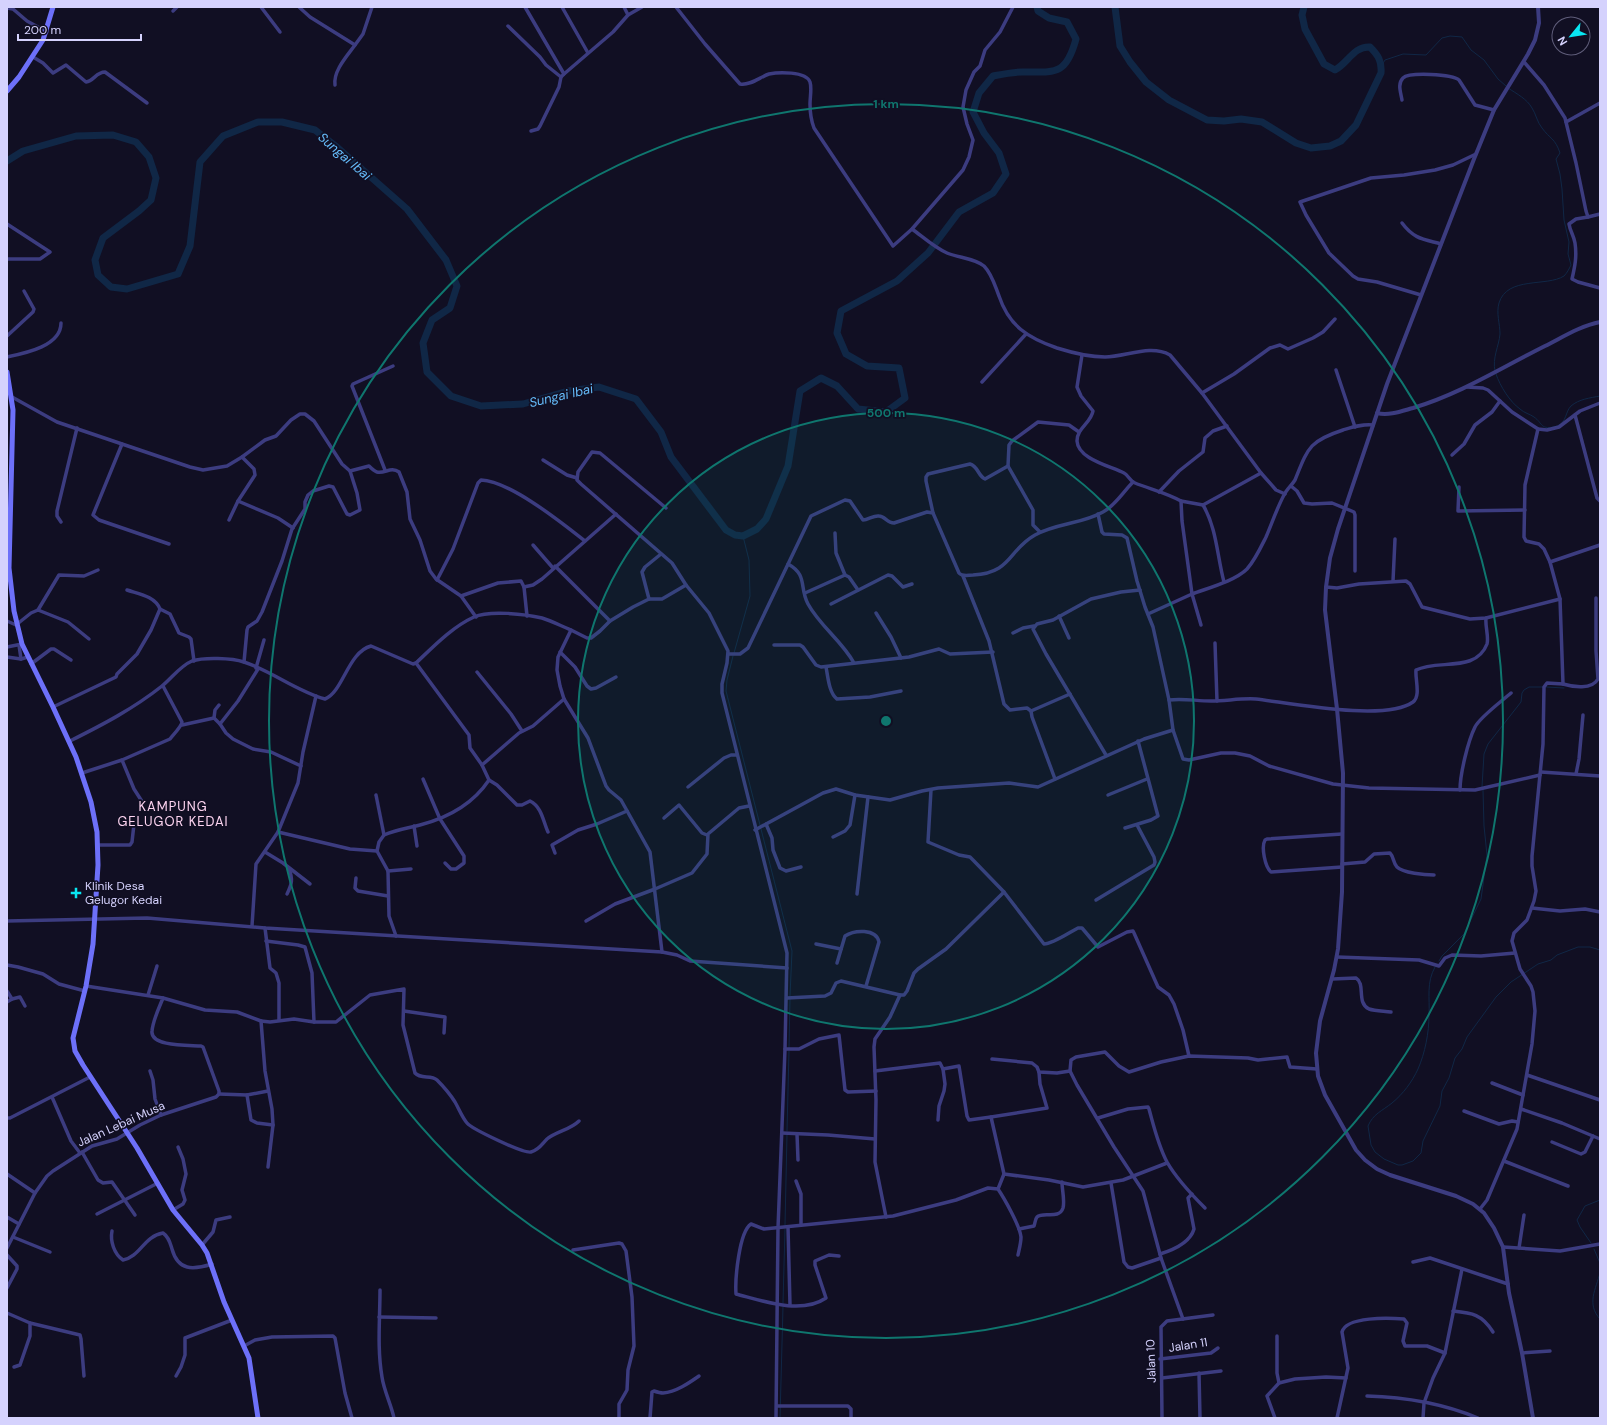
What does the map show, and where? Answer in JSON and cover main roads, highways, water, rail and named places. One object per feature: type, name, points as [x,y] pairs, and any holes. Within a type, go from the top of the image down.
[{"type":"main road","points":[[7,91],[33,57],[43,40],[47,32],[53,7]]},
{"type":"main road","points":[[7,372],[13,410],[8,534],[9,568],[16,625],[20,644],[70,741],[82,773],[95,821],[98,845],[92,954],[73,1038],[75,1050],[90,1077],[128,1133],[174,1210],[202,1245],[212,1264],[224,1302],[244,1346],[251,1370],[258,1418]]},
{"type":"waterway","name":"Sungai Ibai","points":[[7,161],[23,151],[76,136],[113,135],[136,142],[149,157],[156,178],[151,200],[103,238],[95,260],[98,275],[111,287],[127,289],[178,274],[190,246],[200,162],[223,136],[258,122],[282,122],[315,130],[338,148],[407,209],[446,260],[457,286],[450,308],[432,320],[423,343],[427,372],[451,396],[481,406],[523,404],[568,391],[599,387],[636,399],[661,432],[671,457],[726,530],[735,535],[743,536],[757,529],[766,519],[788,466],[800,391],[821,378],[837,386],[858,409],[886,412],[905,398],[899,368],[867,366],[846,354],[837,333],[841,311],[897,281],[928,253],[959,212],[993,193],[1006,174],[999,153],[984,133],[973,112],[979,93],[993,76],[1015,72],[1043,72],[1058,69],[1068,60],[1076,39],[1067,22],[1049,18],[1038,11],[1037,7]]},
{"type":"waterway","name":"Sungai Ibai","points":[[1115,7],[1120,46],[1130,62],[1146,82],[1169,100],[1207,120],[1224,121],[1241,119],[1262,122],[1296,143],[1311,148],[1330,146],[1341,141],[1356,125],[1381,73],[1381,65],[1377,56],[1370,47],[1364,47],[1355,52],[1335,70],[1324,64],[1305,29],[1302,15],[1304,7]]},
{"type":"waterway","points":[[1382,65],[1385,60],[1403,54],[1426,55],[1442,38],[1450,36],[1462,37],[1471,50],[1484,60],[1498,79],[1506,86]]},
{"type":"waterway","points":[[1495,371],[1495,357],[1500,334],[1498,307],[1503,295],[1510,289],[1519,285],[1548,281],[1564,276],[1571,265],[1568,254],[1569,242],[1564,220],[1560,174],[1556,159],[1560,153],[1554,141],[1540,126],[1530,105],[1522,97],[1508,88]]},
{"type":"waterway","points":[[1496,374],[1503,389],[1516,406],[1537,419],[1542,426],[1548,428],[1557,426],[1563,422],[1569,408],[1574,404],[1585,399],[1600,396]]},
{"type":"waterway","points":[[734,653],[750,596],[749,560],[743,536]]},
{"type":"waterway","points":[[733,656],[726,691],[760,825]]},
{"type":"waterway","points":[[1482,787],[1484,754],[1488,744],[1521,702],[1522,693],[1524,690],[1529,687],[1543,687]]},
{"type":"waterway","points":[[1546,687],[1564,688]]},
{"type":"waterway","points":[[1439,961],[1464,934],[1481,899],[1487,855],[1484,826],[1483,790]]},
{"type":"waterway","points":[[761,829],[792,951],[790,996]]},
{"type":"waterway","points":[[1435,967],[1429,985],[1429,1022],[1425,1050],[1418,1069],[1403,1092],[1375,1116],[1368,1126],[1371,1145],[1375,1152],[1384,1159],[1398,1165],[1413,1161],[1421,1153],[1423,1141],[1440,1106],[1442,1091],[1449,1078],[1455,1058],[1462,1049],[1467,1037],[1496,997],[1511,982],[1538,964],[1551,960],[1557,955],[1578,947],[1590,947],[1600,950]]},
{"type":"waterway","points":[[789,1048],[790,999]]},
{"type":"waterway","points":[[787,1131],[789,1051]]},
{"type":"waterway","points":[[785,1225],[787,1135]]},
{"type":"waterway","points":[[1591,1243],[1577,1220],[1585,1206],[1600,1200]]},
{"type":"waterway","points":[[783,1303],[785,1229]]},
{"type":"waterway","points":[[1594,1249],[1600,1263]]},
{"type":"waterway","points":[[1600,1273],[1593,1296],[1594,1308],[1600,1319]]},
{"type":"waterway","points":[[780,1418],[783,1307]]},
{"type":"place","name":"Klinik Desa Gelugor Kedai","points":[[76,893]]},
{"type":"district","name":"KAMPUNG GELUGOR KEDAI","points":[[173,814]]}]
